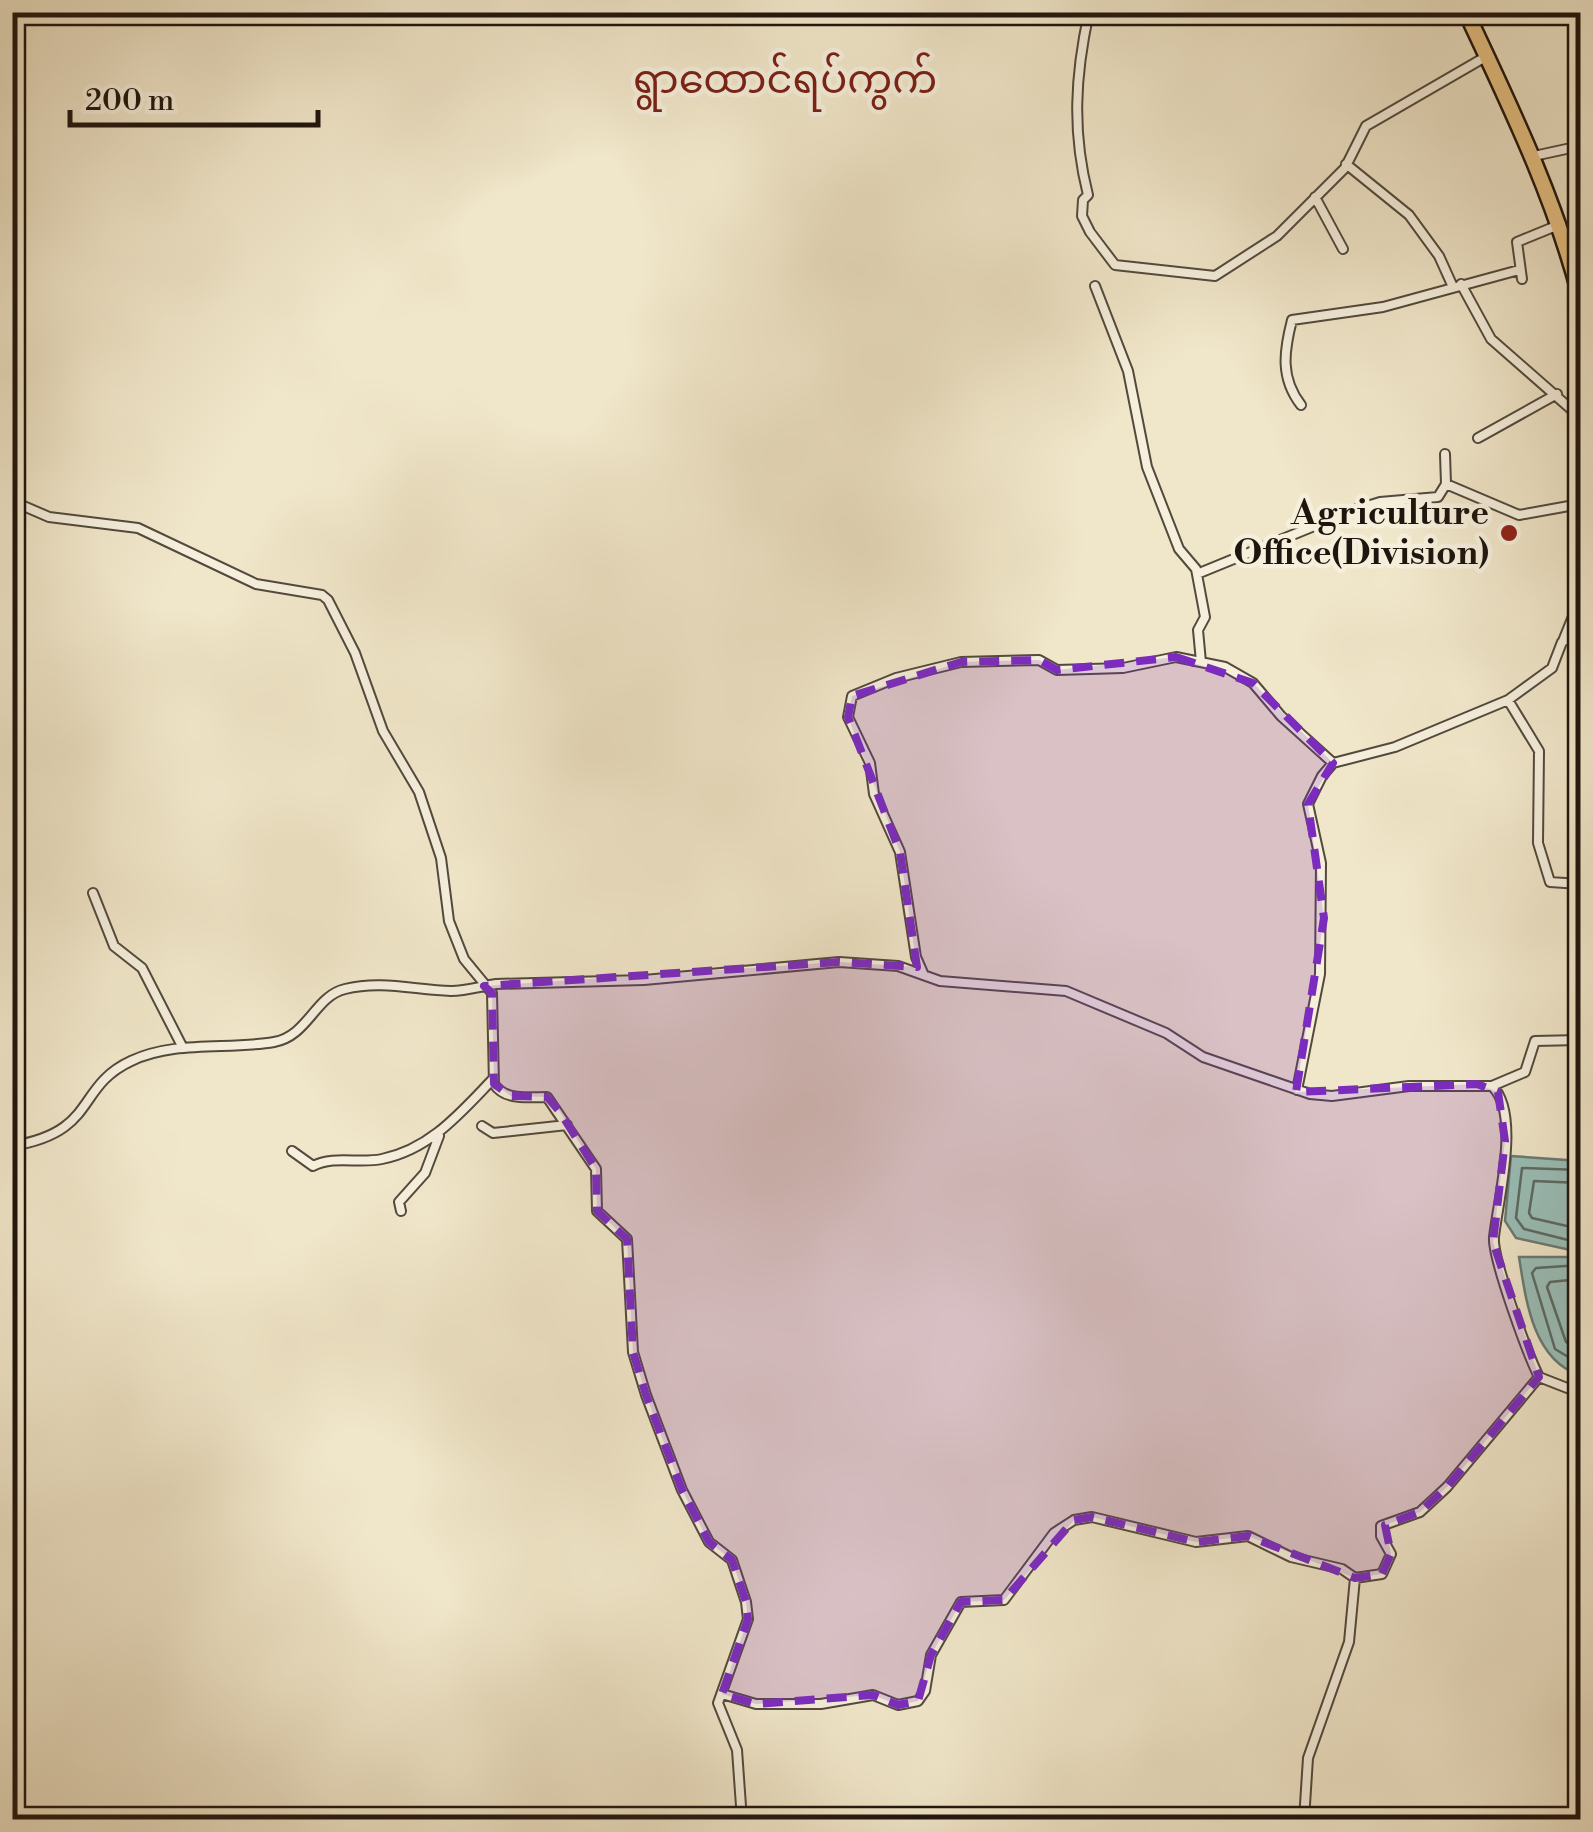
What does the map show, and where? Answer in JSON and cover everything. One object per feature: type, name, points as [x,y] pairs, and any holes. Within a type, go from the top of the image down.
[{"type":"highway","points":[[1466,12],[1534,156],[1561,224],[1580,296]]},
{"type":"street","points":[[1088,12],[1076,69],[1076,148],[1088,195],[1083,200],[1082,216],[1115,266],[1215,276],[1276,236],[1346,164],[1366,126],[1487,56]]},
{"type":"street","points":[[1534,156],[1580,146]]},
{"type":"street","points":[[1346,164],[1409,215],[1491,339],[1580,416]]},
{"type":"street","points":[[1315,197],[1343,249]]},
{"type":"street","points":[[1301,405],[1290,390],[1284,356],[1292,320],[1383,306],[1457,285],[1521,274],[1517,242],[1561,224]]},
{"type":"street","points":[[1095,286],[1128,370],[1147,467],[1179,549],[1197,574],[1205,617],[1198,630],[1201,662]]},
{"type":"street","points":[[1478,438],[1557,394]]},
{"type":"street","points":[[1197,574],[1350,511],[1380,502],[1438,497],[1446,484],[1445,454]]},
{"type":"street","points":[[1446,484],[1519,516],[1580,504]]},
{"type":"street","points":[[12,501],[49,518],[138,528],[256,584],[322,595],[328,600],[354,652],[383,731],[419,792],[445,874],[449,921],[464,960],[492,993],[494,1078],[500,1093],[547,1097],[596,1169],[597,1211],[627,1239],[633,1352],[682,1490],[710,1542],[732,1560],[746,1602],[748,1619],[718,1703],[737,1750],[742,1820]]},
{"type":"street","points":[[1297,1090],[1320,974],[1324,918],[1321,864],[1308,804],[1333,763],[1395,747],[1508,700],[1552,668],[1580,599]]},
{"type":"street","points":[[1562,642],[1580,633]]},
{"type":"street","points":[[923,973],[916,957],[900,852],[874,794],[870,763],[848,717],[852,696],[896,678],[961,662],[1039,660],[1056,670],[1124,668],[1176,657],[1225,667],[1253,683],[1281,716],[1333,763]]},
{"type":"street","points":[[1508,700],[1538,752],[1538,843],[1550,882],[1580,884]]},
{"type":"street","points":[[93,894],[114,946],[142,968],[182,1048]]},
{"type":"street","points":[[12,1146],[60,1134],[80,1117],[112,1073],[132,1060],[182,1048],[288,1040],[306,1027],[341,989],[387,984],[454,991],[484,986],[768,972],[839,962],[898,966],[940,981],[1066,992],[1166,1033],[1203,1058],[1297,1090],[1332,1096],[1409,1086],[1492,1086],[1526,1072],[1535,1040],[1580,1040]]},
{"type":"street","points":[[401,1211],[400,1202],[425,1173],[439,1136],[494,1078]]},
{"type":"street","points":[[1492,1086],[1504,1106],[1505,1141],[1493,1242],[1539,1377],[1580,1394]]},
{"type":"street","points":[[482,1126],[493,1132],[567,1125]]},
{"type":"street","points":[[292,1151],[307,1165],[325,1160],[359,1162],[384,1159],[439,1136]]},
{"type":"street","points":[[722,1694],[756,1704],[822,1704],[873,1695],[898,1705],[918,1701],[924,1690],[930,1655],[961,1602],[1004,1600],[1054,1533],[1074,1520],[1092,1517],[1196,1542],[1248,1536],[1291,1557],[1342,1569],[1356,1578],[1382,1574],[1390,1554],[1380,1536],[1382,1526],[1420,1512],[1447,1487],[1539,1377]]},
{"type":"street","points":[[1304,1820],[1308,1758],[1349,1642],[1356,1578]]},
{"type":"highlighted area","points":[[1176,657],[1253,683],[1333,763],[1308,804],[1324,918],[1296,1092],[1477,1084],[1498,1092],[1505,1141],[1493,1242],[1539,1377],[1447,1487],[1420,1512],[1385,1525],[1391,1554],[1382,1574],[1355,1578],[1248,1536],[1196,1542],[1092,1517],[1074,1520],[1004,1600],[961,1602],[931,1655],[918,1701],[898,1705],[873,1695],[756,1704],[722,1694],[748,1619],[746,1602],[732,1560],[709,1542],[682,1490],[646,1395],[633,1352],[627,1239],[597,1211],[596,1169],[560,1112],[547,1097],[511,1096],[494,1084],[492,993],[484,986],[839,962],[917,967],[900,852],[848,717],[852,696],[961,662],[1039,660],[1057,670]]},
{"type":"water","points":[[1511,1156],[1580,1161],[1579,1375],[1551,1356],[1542,1342],[1529,1309],[1519,1257],[1575,1257],[1575,1251],[1516,1238],[1505,1221]]},
{"type":"place","name":"Agriculture Office(Division)","points":[[1509,533]]},
{"type":"district","name":"ရွာထောင်ရပ်ကွက်","points":[[785,81]]}]
